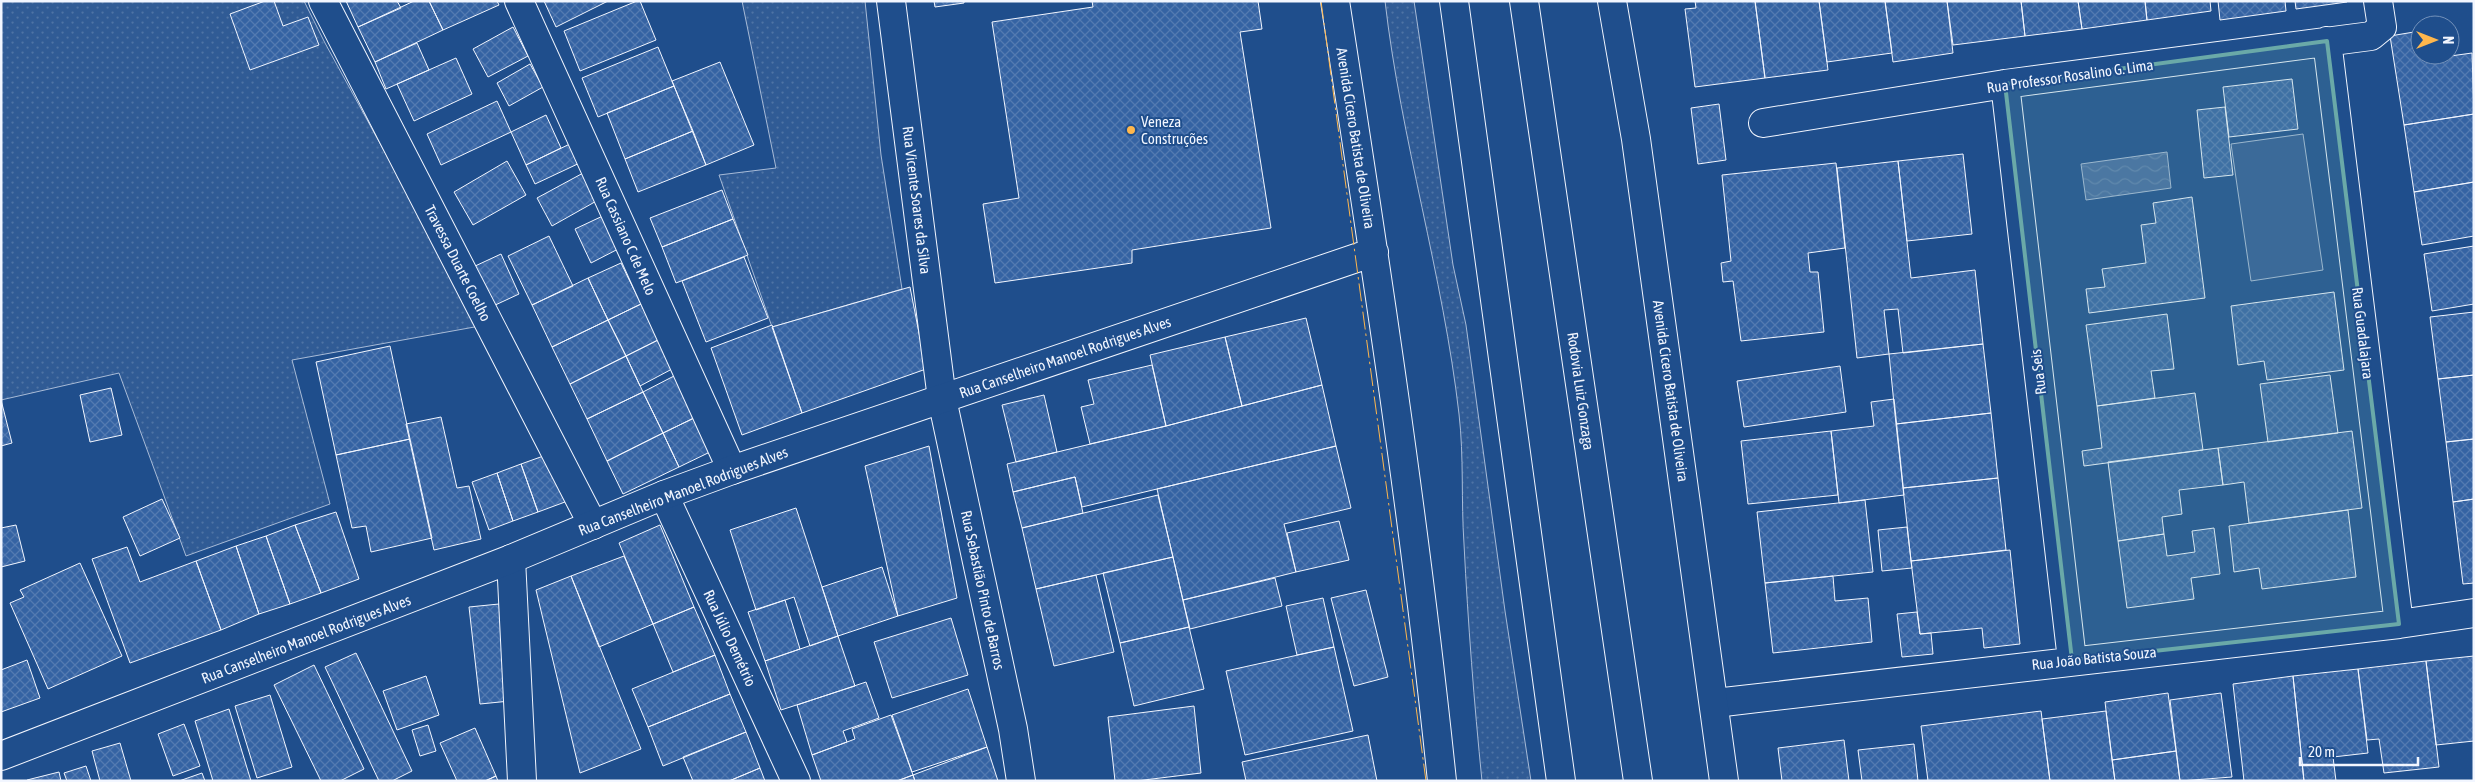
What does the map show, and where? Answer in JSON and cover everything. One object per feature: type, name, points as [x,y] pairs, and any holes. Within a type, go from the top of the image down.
[{"type":"main road","name":"Travessa Duarte Coelho","points":[[323,1],[593,524]]},
{"type":"main road","name":"Rua Cassiano C de Melo","points":[[519,1],[732,470]]},
{"type":"main road","name":"Rua Vicente Soares da Silva","points":[[891,1],[942,399]]},
{"type":"main road","name":"Avenida Cicero Batista de Oliveira","points":[[1335,1],[1374,252],[1430,666],[1442,781]]},
{"type":"main road","points":[[1454,1],[1561,781]]},
{"type":"main road","name":"Rodovia Luiz Gonzaga","points":[[1524,1],[1638,781]]},
{"type":"main road","name":"Avenida Cicero Batista de Oliveira","points":[[1612,1],[1636,139],[1715,703],[1724,781]]},
{"type":"main road","name":"Rua Professor Rosalino G. Lima","points":[[1763,123],[2005,84],[2371,36],[2382,27],[2378,1]]},
{"type":"main road","name":"Rua Guadalajara","points":[[2327,41],[2399,624]]},
{"type":"main road","name":"Rua Seis","points":[[2005,84],[2072,660]]},
{"type":"main road","name":"Rua Canselheiro Manoel Rodrigues Alves","points":[[1,756],[511,560],[593,524],[732,470],[1374,252]]},
{"type":"main road","name":"Rua Sebastião Pinto de Barros","points":[[942,399],[1013,730],[1021,781]]},
{"type":"main road","name":"Rua Júlio Demétrio","points":[[664,496],[796,781]]},
{"type":"main road","points":[[511,560],[522,781]]},
{"type":"main road","name":"Rua João Batista Souza","points":[[1715,703],[2072,660],[2399,624],[2474,613]]},
{"type":"highlighted area","points":[[2327,41],[2399,624],[2072,660],[2005,84]]},
{"type":"shaded area","points":[[1,1],[304,1],[325,43],[480,326],[292,360],[330,504],[186,556],[119,373],[1,400]]},
{"type":"shaded area","points":[[742,1],[865,1],[881,155],[902,289],[772,327],[719,175],[776,168]]},
{"type":"shaded area","points":[[1385,1],[1414,1],[1453,265],[1466,325],[1505,611],[1531,781],[1482,781],[1467,603],[1459,414],[1443,310],[1401,105]]},
{"type":"shaded area","points":[[2303,134],[2323,270],[2251,281],[2231,144]]},
{"type":"water","points":[[2167,152],[2171,188],[2086,200],[2081,164]]},
{"type":"building","points":[[265,1],[274,1],[283,26],[308,17],[319,45],[250,70],[230,14]]},
{"type":"building","points":[[346,1],[397,1],[401,8],[358,27]]},
{"type":"building","points":[[414,1],[429,1],[443,30],[375,62],[358,27]]},
{"type":"building","points":[[429,1],[497,1],[499,5],[443,30]]},
{"type":"building","points":[[544,1],[608,1],[556,27]]},
{"type":"building","points":[[640,1],[656,40],[580,71],[564,31]]},
{"type":"building","points":[[934,1],[964,1],[964,3],[935,7]]},
{"type":"building","points":[[1092,1],[1258,1],[1262,29],[1240,32],[1271,228],[1132,250],[1132,263],[995,283],[983,204],[1019,198],[992,22],[1093,7]]},
{"type":"building","points":[[1695,1],[1755,1],[1765,78],[1695,87],[1685,9],[1696,8]]},
{"type":"building","points":[[1755,1],[1819,1],[1828,70],[1765,78]]},
{"type":"building","points":[[1819,1],[1885,1],[1892,53],[1827,62]]},
{"type":"building","points":[[1885,1],[1947,1],[1953,53],[1893,62]]},
{"type":"building","points":[[1947,1],[2021,1],[2025,36],[1953,45]]},
{"type":"building","points":[[2021,1],[2078,1],[2082,29],[2025,36]]},
{"type":"building","points":[[2078,1],[2145,1],[2147,20],[2082,29]]},
{"type":"building","points":[[2145,1],[2210,1],[2211,11],[2147,20]]},
{"type":"building","points":[[2218,1],[2285,1],[2286,11],[2220,20]]},
{"type":"building","points":[[2295,1],[2347,1],[2347,2],[2296,9]]},
{"type":"building","points":[[513,27],[528,56],[488,77],[473,49]]},
{"type":"building","points":[[2410,33],[2410,65],[2460,65],[2460,55],[2472,53],[2474,114],[2404,125],[2390,36]]},
{"type":"building","points":[[417,43],[429,70],[386,89],[375,62]]},
{"type":"building","points":[[658,47],[674,86],[598,117],[582,78]]},
{"type":"building","points":[[456,58],[472,94],[414,121],[397,84]]},
{"type":"building","points":[[720,62],[754,145],[706,165],[672,81]]},
{"type":"building","points":[[530,64],[543,87],[509,106],[497,83]]},
{"type":"building","points":[[2292,79],[2298,129],[2229,137],[2223,87]]},
{"type":"building","points":[[674,86],[693,131],[625,159],[607,113]]},
{"type":"building","points":[[497,101],[511,132],[441,165],[427,134]]},
{"type":"building","points":[[1719,104],[1726,160],[1698,164],[1691,108]]},
{"type":"building","points":[[2225,107],[2233,175],[2204,178],[2197,110]]},
{"type":"building","points":[[2474,114],[2474,182],[2414,192],[2404,125]]},
{"type":"building","points":[[546,115],[561,148],[526,165],[511,132]]},
{"type":"building","points":[[693,131],[706,165],[638,192],[625,159]]},
{"type":"building","points":[[574,142],[584,161],[535,184],[526,165]]},
{"type":"building","points":[[1963,154],[1972,234],[1907,241],[1898,161]]},
{"type":"building","points":[[507,161],[526,195],[473,225],[454,192]]},
{"type":"building","points":[[1898,161],[1911,278],[1975,270],[1983,344],[1903,353],[1898,309],[1884,310],[1889,354],[1857,358],[1837,168]]},
{"type":"building","points":[[1836,163],[1845,248],[1808,253],[1810,272],[1818,272],[1824,332],[1741,341],[1733,281],[1723,282],[1721,263],[1731,261],[1722,175]]},
{"type":"building","points":[[585,172],[600,199],[552,226],[537,198]]},
{"type":"building","points":[[2474,182],[2474,236],[2422,245],[2414,192]]},
{"type":"building","points":[[722,190],[733,219],[662,247],[650,218]]},
{"type":"building","points":[[2192,197],[2205,298],[2089,313],[2086,289],[2105,287],[2102,269],[2146,263],[2141,225],[2156,223],[2153,203]]},
{"type":"building","points":[[607,214],[622,247],[591,263],[575,229]]},
{"type":"building","points":[[733,219],[748,255],[676,283],[662,247]]},
{"type":"building","points":[[549,236],[573,286],[532,305],[508,256]]},
{"type":"building","points":[[2474,246],[2474,304],[2432,311],[2424,254]]},
{"type":"building","points":[[501,254],[519,294],[491,307],[473,267]]},
{"type":"building","points":[[744,257],[768,318],[706,342],[682,281]]},
{"type":"building","points":[[621,263],[641,304],[608,320],[588,278]]},
{"type":"building","points":[[588,278],[608,320],[552,347],[532,305]]},
{"type":"building","points":[[910,287],[926,369],[802,413],[772,327]]},
{"type":"building","points":[[2334,292],[2344,370],[2267,380],[2264,361],[2238,365],[2231,306]]},
{"type":"building","points":[[641,304],[658,340],[626,356],[608,320]]},
{"type":"building","points":[[2474,312],[2474,375],[2438,379],[2430,317]]},
{"type":"building","points":[[2167,314],[2174,369],[2151,371],[2155,398],[2097,406],[2086,325]]},
{"type":"building","points":[[1306,318],[1322,385],[1242,406],[1225,337]]},
{"type":"building","points":[[608,320],[626,356],[570,384],[552,347]]},
{"type":"building","points":[[772,325],[802,413],[742,435],[711,348]]},
{"type":"building","points":[[1225,337],[1242,406],[1166,426],[1150,355]]},
{"type":"building","points":[[658,340],[672,369],[640,386],[626,356]]},
{"type":"building","points":[[1983,344],[1991,413],[1896,424],[1889,354]]},
{"type":"building","points":[[390,346],[410,439],[336,455],[316,362]]},
{"type":"building","points":[[626,356],[643,392],[587,419],[570,384]]},
{"type":"building","points":[[1152,365],[1166,426],[1090,444],[1081,407],[1094,404],[1088,380]]},
{"type":"building","points":[[1840,366],[1846,412],[1744,427],[1737,381]]},
{"type":"building","points":[[2330,375],[2338,433],[2268,442],[2260,384]]},
{"type":"building","points":[[2474,375],[2474,439],[2446,442],[2438,379]]},
{"type":"building","points":[[674,376],[694,418],[663,433],[643,392]]},
{"type":"building","points":[[1322,385],[1336,446],[1082,507],[1075,477],[1013,492],[1007,464],[1166,426]]},
{"type":"building","points":[[111,388],[122,435],[90,442],[80,395]]},
{"type":"building","points":[[643,392],[663,433],[607,461],[587,419]]},
{"type":"building","points":[[2195,393],[2203,450],[2084,466],[2082,451],[2102,448],[2097,406]]},
{"type":"building","points":[[1044,395],[1057,452],[1016,462],[1002,405]]},
{"type":"building","points":[[1894,399],[1904,495],[1839,503],[1831,431],[1874,426],[1871,402]]},
{"type":"building","points":[[1,400],[12,443],[1,446]]},
{"type":"building","points":[[1991,413],[1998,478],[1903,488],[1896,424]]},
{"type":"building","points":[[441,417],[457,488],[469,486],[481,539],[434,550],[406,424]]},
{"type":"building","points":[[694,418],[710,452],[679,467],[663,433]]},
{"type":"building","points":[[1831,431],[1838,495],[1748,504],[1741,441]]},
{"type":"building","points":[[2352,431],[2362,508],[2249,523],[2244,482],[2223,485],[2218,448]]},
{"type":"building","points":[[663,433],[679,467],[623,494],[607,461]]},
{"type":"building","points":[[410,439],[432,538],[371,552],[366,526],[352,528],[336,455]]},
{"type":"building","points":[[2474,439],[2474,499],[2453,502],[2446,442]]},
{"type":"building","points":[[929,446],[957,598],[898,616],[865,466]]},
{"type":"building","points":[[1336,446],[1351,508],[1284,524],[1296,572],[1183,600],[1157,489]]},
{"type":"building","points":[[2218,448],[2223,485],[2179,490],[2182,514],[2162,517],[2164,534],[2118,541],[2108,462]]},
{"type":"building","points":[[549,454],[565,502],[538,512],[521,464]]},
{"type":"building","points":[[521,464],[538,512],[513,521],[497,473]]},
{"type":"building","points":[[497,473],[513,521],[489,530],[472,482]]},
{"type":"building","points":[[1075,477],[1083,513],[1022,528],[1013,492]]},
{"type":"building","points":[[1998,478],[2006,550],[1911,561],[1903,488]]},
{"type":"building","points":[[1158,495],[1173,557],[1036,589],[1022,528]]},
{"type":"building","points":[[162,499],[180,538],[140,556],[123,517]]},
{"type":"building","points":[[2474,499],[2474,583],[2463,584],[2453,502]]},
{"type":"building","points":[[1865,500],[1873,572],[1765,583],[1757,512]]},
{"type":"building","points":[[796,508],[838,636],[810,646],[794,597],[756,610],[730,530]]},
{"type":"building","points":[[2348,510],[2356,577],[2262,589],[2259,568],[2234,572],[2229,526]]},
{"type":"building","points":[[336,512],[359,579],[321,593],[295,525]]},
{"type":"building","points":[[1339,521],[1349,560],[1296,572],[1287,533]]},
{"type":"building","points":[[16,525],[25,561],[1,567],[1,528]]},
{"type":"building","points":[[295,525],[321,593],[290,604],[266,536]]},
{"type":"building","points":[[660,525],[694,607],[653,624],[619,543]]},
{"type":"building","points":[[1907,527],[1912,568],[1882,571],[1878,530]]},
{"type":"building","points":[[2214,528],[2220,574],[2191,578],[2194,599],[2127,608],[2118,541],[2164,534],[2167,556],[2195,552],[2192,531]]},
{"type":"building","points":[[266,536],[290,604],[259,614],[236,546]]},
{"type":"building","points":[[236,546],[259,614],[221,630],[196,561]]},
{"type":"building","points":[[127,547],[140,582],[196,561],[221,630],[130,663],[92,559]]},
{"type":"building","points":[[2010,550],[2020,644],[1984,648],[1982,628],[1920,634],[1911,561]]},
{"type":"building","points":[[624,556],[653,624],[599,647],[571,576]]},
{"type":"building","points":[[1173,557],[1189,627],[1120,643],[1103,573]]},
{"type":"building","points":[[80,563],[122,656],[48,689],[10,603],[24,597],[20,590]]},
{"type":"building","points":[[882,567],[898,616],[838,636],[822,587]]},
{"type":"building","points":[[1096,575],[1114,652],[1054,666],[1036,589]]},
{"type":"building","points":[[571,576],[641,749],[580,773],[536,590]]},
{"type":"building","points":[[1833,576],[1835,601],[1868,598],[1872,642],[1773,653],[1765,583]]},
{"type":"building","points":[[1275,578],[1282,606],[1190,629],[1183,600]]},
{"type":"building","points":[[1366,590],[1388,677],[1354,686],[1331,598]]},
{"type":"building","points":[[1323,598],[1334,647],[1297,655],[1286,606]]},
{"type":"building","points":[[785,600],[800,649],[765,661],[748,612]]},
{"type":"building","points":[[499,604],[510,701],[480,704],[469,607]]},
{"type":"building","points":[[694,607],[715,655],[673,672],[653,624]]},
{"type":"building","points":[[1917,612],[1920,634],[1931,633],[1933,654],[1902,657],[1897,614]]},
{"type":"building","points":[[951,618],[968,675],[892,698],[874,642]]},
{"type":"building","points":[[1189,627],[1204,689],[1134,706],[1120,643]]},
{"type":"building","points":[[838,636],[855,686],[781,710],[765,661]]},
{"type":"building","points":[[1334,647],[1353,731],[1245,755],[1226,671]]},
{"type":"building","points":[[356,653],[412,771],[392,781],[379,781],[325,667]]},
{"type":"building","points":[[715,655],[730,694],[648,727],[632,689]]},
{"type":"building","points":[[2474,656],[2474,741],[2436,745],[2426,661]]},
{"type":"building","points":[[27,660],[40,698],[1,712],[1,670]]},
{"type":"building","points":[[2426,661],[2439,767],[2384,773],[2379,739],[2367,740],[2358,669]]},
{"type":"building","points":[[314,665],[364,769],[340,781],[321,781],[274,685]]},
{"type":"building","points":[[2358,669],[2368,753],[2333,757],[2336,781],[2304,781],[2293,676]]},
{"type":"building","points":[[426,676],[439,715],[397,730],[383,691]]},
{"type":"building","points":[[2293,676],[2304,781],[2244,781],[2233,684]]},
{"type":"building","points":[[866,682],[879,718],[843,731],[847,742],[812,755],[797,705]]},
{"type":"building","points":[[968,689],[987,747],[912,772],[892,715]]},
{"type":"building","points":[[2168,693],[2176,751],[2112,760],[2105,702]]},
{"type":"building","points":[[2221,693],[2232,777],[2180,781],[2170,700]]},
{"type":"building","points":[[730,694],[746,732],[663,766],[648,727]]},
{"type":"building","points":[[270,695],[292,767],[257,778],[235,706]]},
{"type":"building","points":[[1194,706],[1201,773],[1136,781],[1115,781],[1108,717]]},
{"type":"building","points":[[229,709],[251,781],[213,781],[195,721]]},
{"type":"building","points":[[2041,711],[2050,781],[1928,781],[1921,726]]},
{"type":"building","points":[[2106,711],[2115,781],[2050,781],[2042,719]]},
{"type":"building","points":[[891,715],[913,775],[897,781],[821,781],[812,755],[855,739],[852,729]]},
{"type":"building","points":[[184,724],[200,766],[173,776],[158,734]]},
{"type":"building","points":[[428,725],[436,751],[420,756],[412,730]]},
{"type":"building","points":[[475,728],[496,776],[485,781],[457,781],[440,743]]},
{"type":"building","points":[[746,732],[760,768],[729,781],[693,781],[683,757]]},
{"type":"building","points":[[1368,735],[1377,781],[1246,781],[1242,762]]},
{"type":"building","points":[[1844,740],[1849,781],[1782,781],[1778,748]]},
{"type":"building","points":[[120,743],[131,781],[100,781],[92,751]]},
{"type":"building","points":[[1914,744],[1918,781],[1862,781],[1858,750]]},
{"type":"building","points":[[987,747],[998,781],[915,781],[913,775]]},
{"type":"building","points":[[2176,751],[2180,781],[2115,781],[2112,760]]},
{"type":"building","points":[[86,766],[91,781],[67,781],[64,773]]},
{"type":"building","points":[[760,768],[765,781],[729,781]]},
{"type":"building","points":[[59,772],[61,781],[27,780]]},
{"type":"building","points":[[202,773],[205,781],[179,781]]},
{"type":"building","points":[[913,775],[915,781],[897,781]]},
{"type":"building","points":[[496,776],[498,781],[485,781]]},
{"type":"power","points":[[1321,1],[1426,781]]},
{"type":"place","name":"Veneza Construções","points":[[1131,130]]}]
